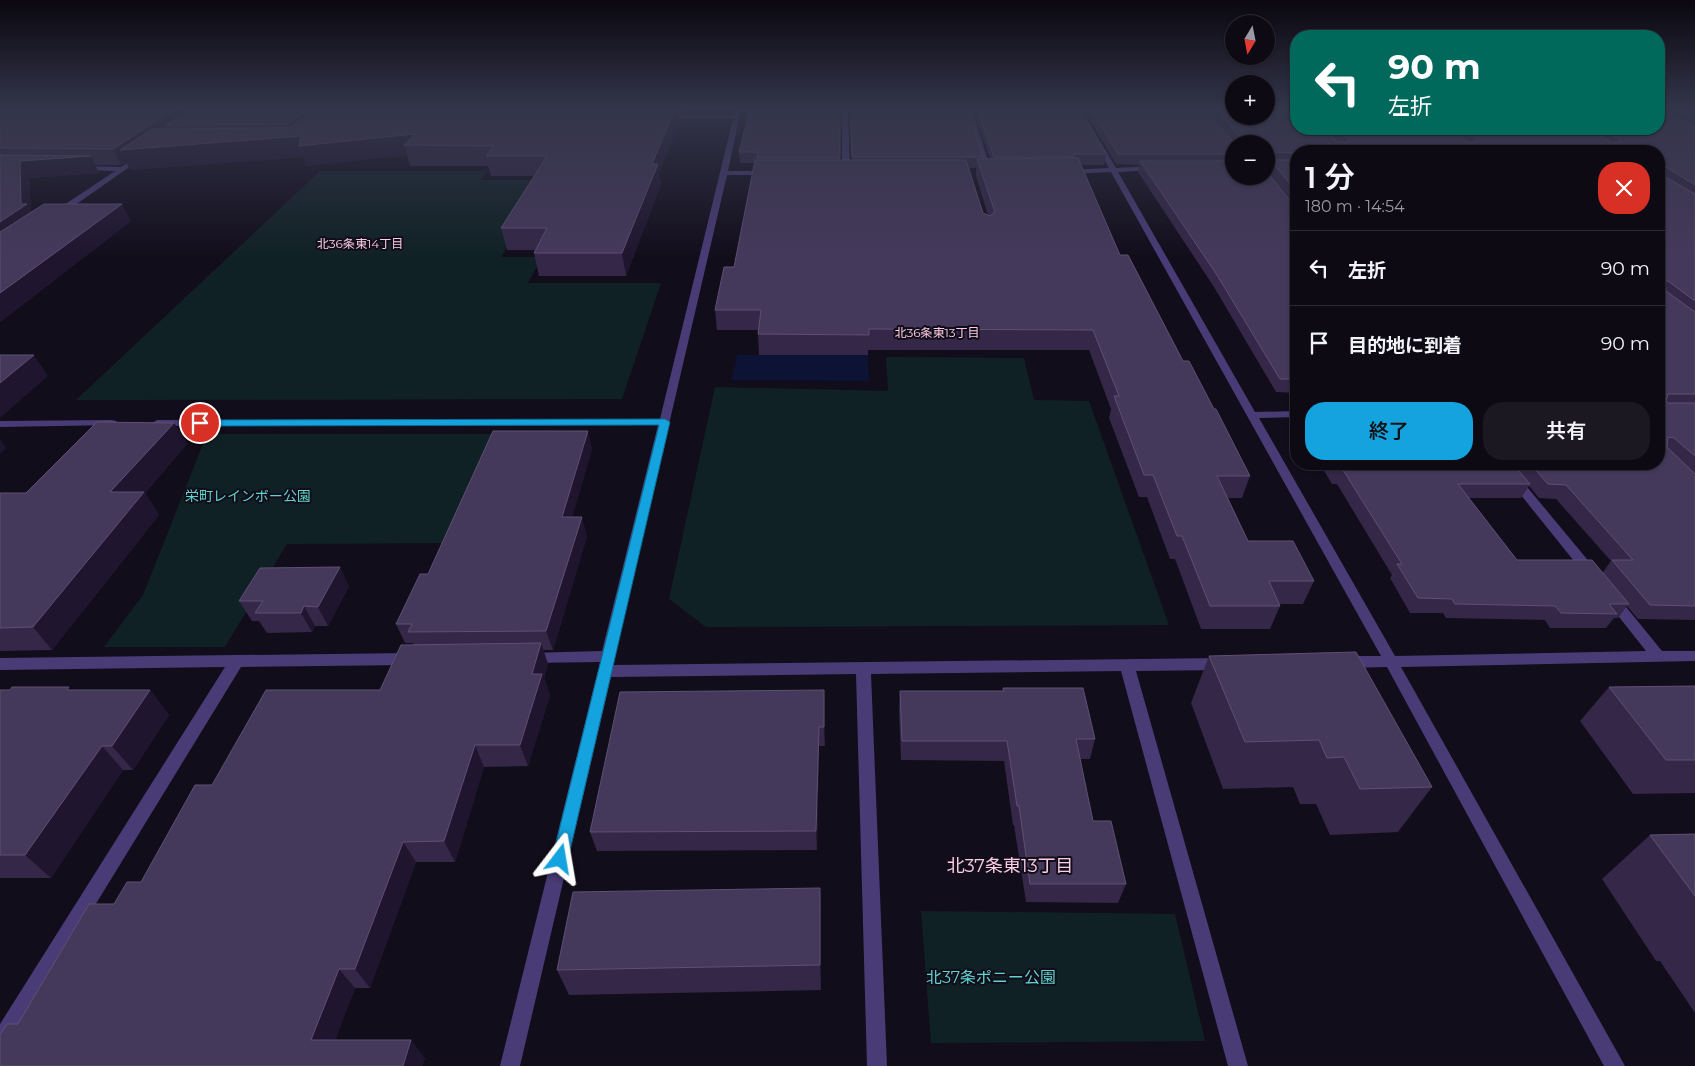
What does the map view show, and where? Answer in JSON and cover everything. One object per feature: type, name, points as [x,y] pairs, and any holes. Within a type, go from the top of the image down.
[{"type":"street","points":[[50,218],[137,159]]},
{"type":"street","points":[[510,1066],[727,159]]},
{"type":"street","points":[[846,159],[846,173]]},
{"type":"street","points":[[985,159],[989,172]]},
{"type":"street","points":[[1107,159],[1391,661],[1615,1066]]},
{"type":"street","points":[[74,168],[122,169]]},
{"type":"street","points":[[1065,172],[1160,168]]},
{"type":"street","points":[[979,172],[998,172]]},
{"type":"street","points":[[724,173],[776,173]]},
{"type":"street","points":[[836,173],[855,173]]},
{"type":"street","points":[[1251,415],[1290,414]]},
{"type":"street","points":[[150,423],[665,422]]},
{"type":"street","points":[[0,424],[120,424]]},
{"type":"street","points":[[1507,470],[1658,656]]},
{"type":"street","points":[[515,658],[609,656]]},
{"type":"street","points":[[1332,662],[1695,656]]},
{"type":"street","points":[[0,664],[425,659]]},
{"type":"street","points":[[0,1042],[236,662]]},
{"type":"street","points":[[606,671],[1235,664]]},
{"type":"street","points":[[1128,666],[1238,1066]]},
{"type":"street","points":[[863,667],[877,1066]]},
{"type":"green space","points":[[320,171],[487,171],[481,180],[546,180],[501,257],[542,257],[528,283],[661,283],[622,399],[76,400]]},
{"type":"green space","points":[[886,357],[1024,358],[1034,400],[1089,401],[1169,625],[706,627],[669,599],[715,387],[888,391]]},
{"type":"green space","name":"栄町レインボー公園","points":[[207,434],[502,434],[450,543],[287,544],[225,647],[104,647],[143,595]]},
{"type":"green space","name":"北37条ポニー公園","points":[[921,911],[1175,914],[1205,1041],[931,1043]]},
{"type":"water","points":[[737,355],[868,355],[869,381],[732,380]]},
{"type":"building","points":[[0,159],[52,159],[20,161],[21,204],[27,204],[0,222]]},
{"type":"building","points":[[545,159],[654,159],[652,164],[658,164],[622,253],[534,253],[547,228],[501,228]]},
{"type":"building","points":[[977,159],[1078,159],[1120,255],[1128,255],[1183,361],[1189,361],[1250,476],[1217,476],[1248,541],[1293,541],[1314,581],[1269,581],[1280,606],[1210,606],[1182,536],[1177,536],[1153,475],[1144,475],[1114,396],[1119,396],[1093,330],[869,329],[869,335],[758,334],[761,310],[715,310],[724,267],[734,267],[755,160],[966,160],[983,213],[990,216],[995,212]]},
{"type":"building","points":[[1665,159],[1695,159],[1695,185],[1665,168]]},
{"type":"building","points":[[1275,160],[1290,160],[1290,184],[1275,166]]},
{"type":"building","points":[[1140,161],[1225,161],[1225,185],[1275,185],[1275,182],[1290,201],[1290,379],[1280,379],[1217,275]]},
{"type":"building","points":[[1665,177],[1695,194],[1695,301],[1668,281],[1665,281]]},
{"type":"building","points":[[44,204],[122,204],[0,293],[0,232]]},
{"type":"building","points":[[1665,281],[1666,291],[1695,312],[1695,394],[1668,394],[1666,401],[1668,403],[1695,403],[1695,456],[1674,438],[1668,437],[1667,447],[1695,474],[1695,606],[1650,605],[1612,560],[1633,560],[1566,485],[1548,484],[1535,470],[1665,470]]},
{"type":"building","points":[[0,355],[34,355],[0,383]]},
{"type":"building","points":[[97,422],[174,423],[110,492],[144,492],[33,627],[0,628],[0,493],[26,493]]},
{"type":"building","points":[[493,431],[588,431],[562,517],[582,517],[546,631],[408,632],[412,624],[396,624],[420,574],[428,574]]},
{"type":"building","points":[[1343,470],[1518,470],[1530,484],[1458,484],[1517,560],[1592,560],[1629,604],[1609,604],[1617,614],[1561,613],[1555,606],[1455,604],[1452,599],[1418,598],[1397,564],[1402,564]]},
{"type":"building","points":[[340,567],[318,607],[304,606],[301,613],[255,613],[263,601],[239,601],[260,568]]},
{"type":"building","points":[[541,643],[532,674],[542,674],[520,745],[475,745],[444,841],[403,842],[355,969],[339,969],[311,1040],[411,1040],[403,1066],[0,1066],[0,1035],[7,1024],[18,1024],[89,904],[114,904],[127,882],[141,882],[195,785],[212,785],[266,690],[380,690],[401,645]]},
{"type":"building","points":[[1356,652],[1432,787],[1360,789],[1344,757],[1327,758],[1319,740],[1245,742],[1209,656]]},
{"type":"building","points":[[1695,686],[1695,760],[1666,760],[1609,687]]},
{"type":"building","points":[[12,687],[69,687],[67,690],[150,690],[112,746],[102,746],[25,855],[0,855],[0,690],[10,690]]},
{"type":"building","points":[[1003,688],[1083,688],[1095,739],[1076,739],[1093,821],[1111,821],[1126,884],[1030,884],[1019,806],[1017,806],[1007,741],[902,741],[900,691],[1004,691]]},
{"type":"building","points":[[824,690],[824,727],[819,727],[816,831],[590,832],[620,692]]},
{"type":"building","points":[[1695,834],[1695,896],[1650,835]]},
{"type":"building","points":[[820,888],[820,965],[557,970],[573,892]]},
{"type":"district","name":"北36条東14丁目","points":[[360,243]]},
{"type":"district","name":"北36条東13丁目","points":[[937,332]]},
{"type":"district","name":"北37条東13丁目","points":[[1010,866]]},
{"type":"route","points":[[200,423],[665,422],[560,859]]}]
